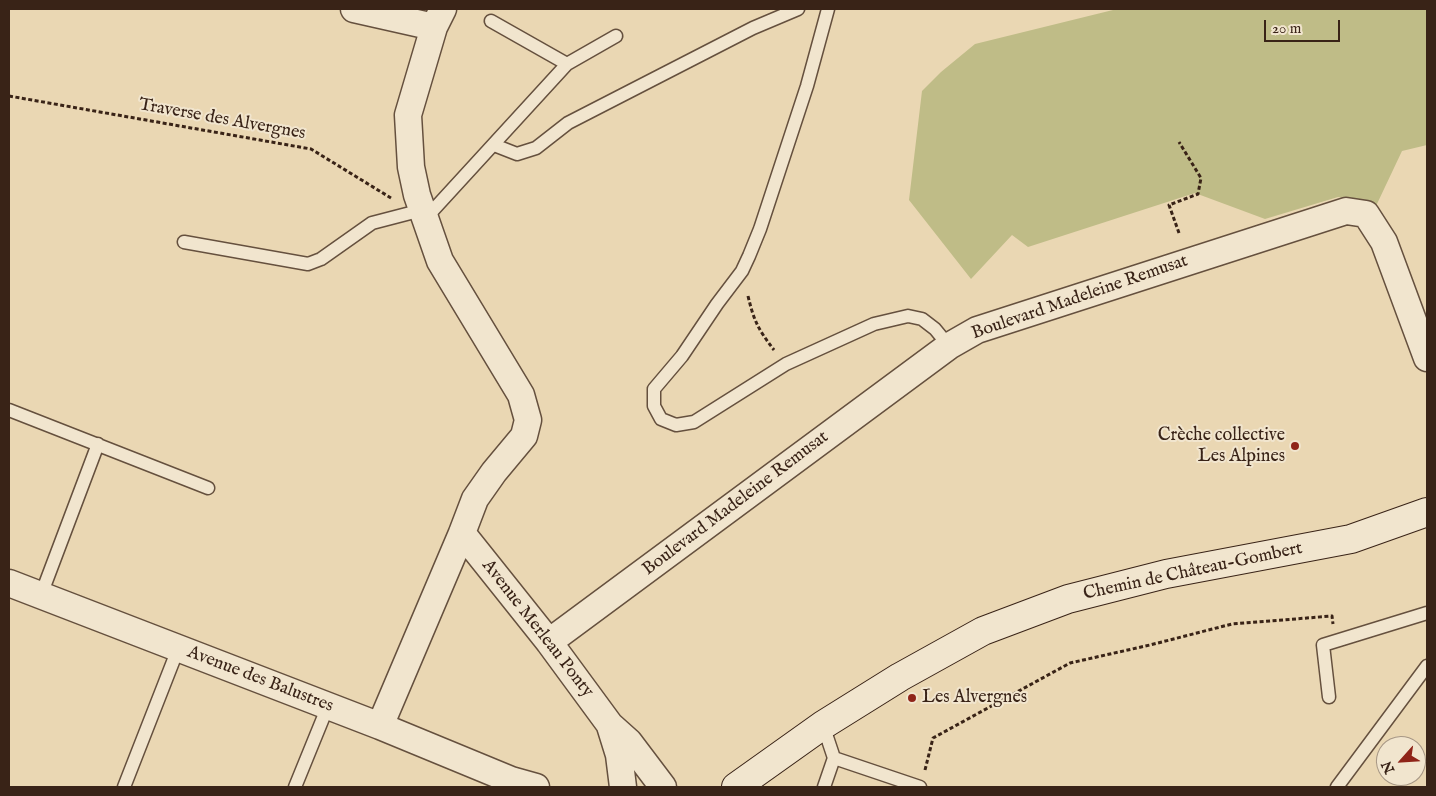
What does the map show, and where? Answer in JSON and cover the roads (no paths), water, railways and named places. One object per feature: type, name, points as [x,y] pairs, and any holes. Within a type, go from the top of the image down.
[{"type":"street","points":[[354,9],[438,18],[408,115],[410,167],[440,261],[521,395],[528,420],[524,436],[494,472],[475,499],[380,726]]},
{"type":"street","name":"Boulevard Madeleine Remusat","points":[[549,642],[949,346],[978,330],[1346,211],[1366,214],[1384,242],[1427,358]]},
{"type":"street","name":"Chemin de Château-Gombert","points":[[736,787],[823,725],[900,677],[984,631],[1068,598],[1166,574],[1351,540],[1427,512]]},
{"type":"street","name":"Avenue Merleau Ponty","points":[[462,533],[549,642],[610,725],[629,742],[663,787]]},
{"type":"street","name":"Avenue des Balustres","points":[[9,583],[380,726],[520,785]]},
{"type":"street","name":"Avenue Merleau Ponty","points":[[610,725],[619,755],[623,787]]},
{"type":"lane","points":[[494,145],[517,154],[536,148],[568,123],[753,28],[798,9]]},
{"type":"lane","points":[[828,9],[807,86],[760,229],[742,271],[682,356],[654,389],[654,406],[661,419],[676,425],[694,422],[786,364],[874,324],[908,316],[922,319],[949,346]]},
{"type":"lane","points":[[491,21],[566,64]]},
{"type":"lane","points":[[184,242],[308,264],[321,259],[372,223],[422,208],[494,145],[566,64],[616,36]]},
{"type":"lane","points":[[9,410],[208,488]]},
{"type":"lane","points":[[41,595],[98,444]]},
{"type":"lane","points":[[1329,696],[1323,645],[1427,614]]},
{"type":"lane","points":[[124,787],[178,649]]},
{"type":"lane","points":[[1336,787],[1427,666]]},
{"type":"lane","points":[[295,787],[328,706]]},
{"type":"lane","points":[[823,725],[834,758],[824,787]]},
{"type":"lane","points":[[834,758],[920,787]]},
{"type":"place","name":"Crèche collective Les Alpines","points":[[1295,446]]},
{"type":"place","name":"Les Alvergnes","points":[[912,698]]}]
